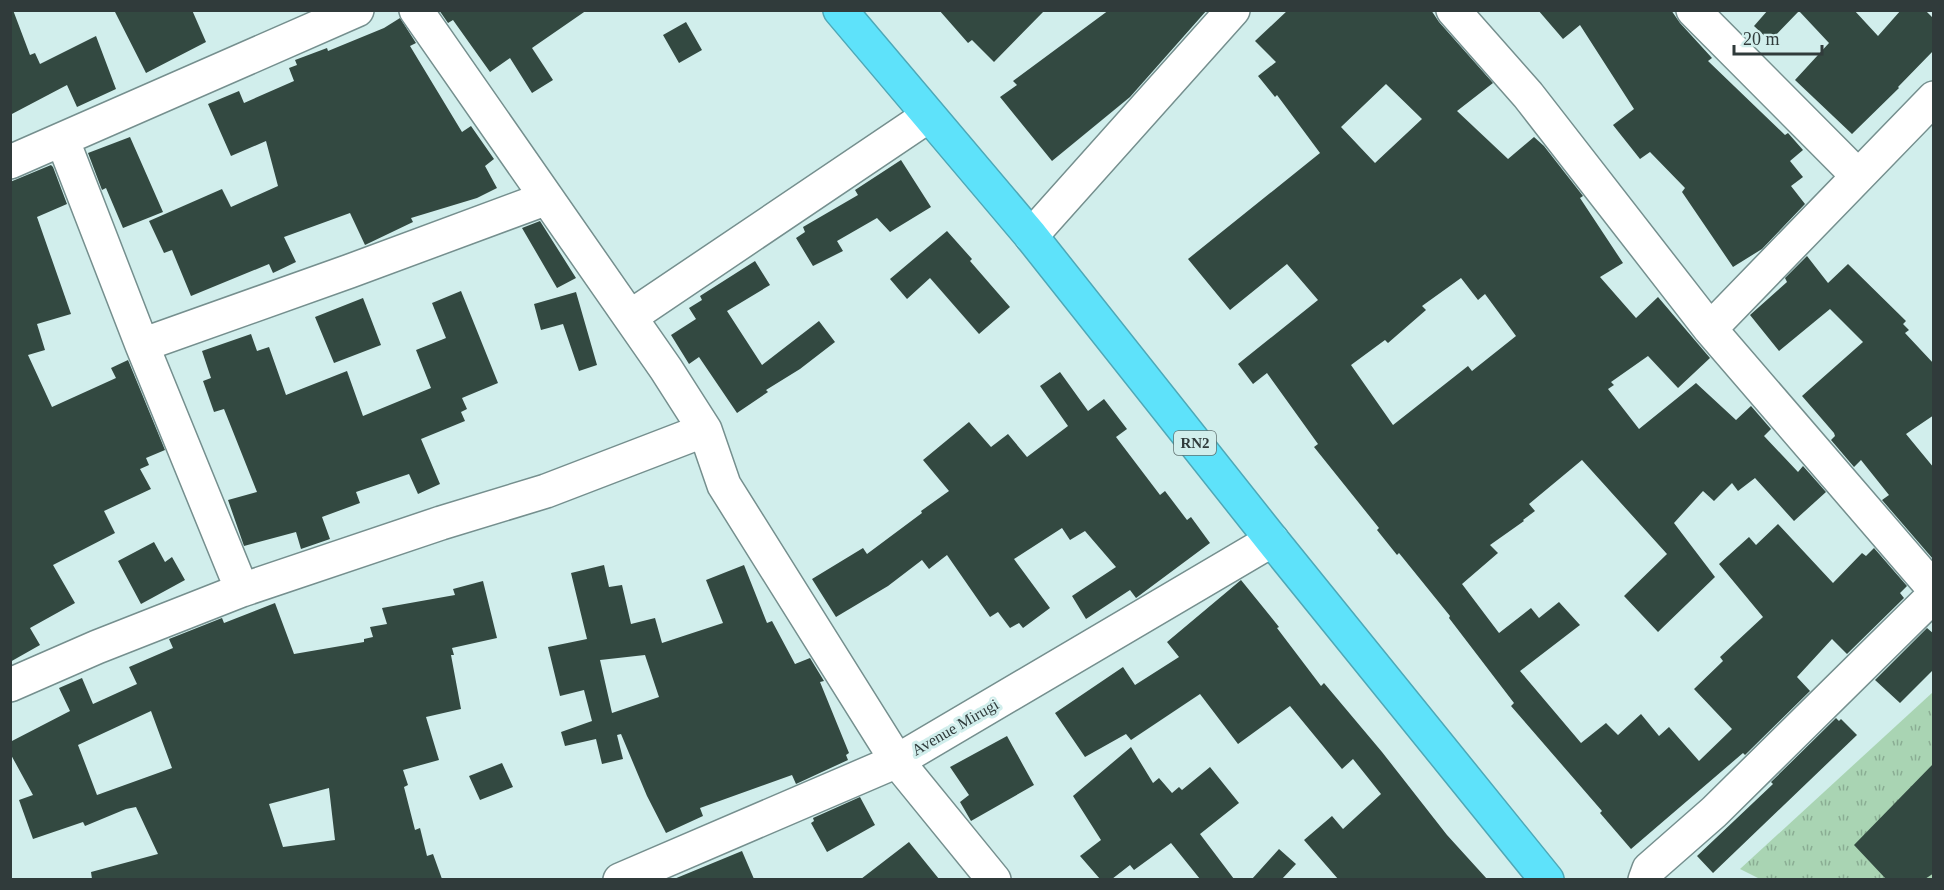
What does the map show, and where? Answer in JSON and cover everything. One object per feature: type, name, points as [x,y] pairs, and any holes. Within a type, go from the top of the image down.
[{"type":"highway","name":"RN2","points":[[840,10],[927,116],[1031,236],[1272,540],[1547,879]]},
{"type":"street","points":[[10,162],[63,141],[357,10]]},
{"type":"street","points":[[416,10],[630,317],[705,429],[724,485],[897,761],[994,879]]},
{"type":"street","points":[[1031,236],[1233,10]]},
{"type":"street","points":[[1453,10],[1528,95],[1710,329],[1934,589]]},
{"type":"street","points":[[1693,10],[1858,176]]},
{"type":"street","points":[[1710,329],[1934,98]]},
{"type":"street","points":[[630,317],[927,116]]},
{"type":"street","points":[[63,141],[142,345],[242,590]]},
{"type":"street","points":[[142,345],[547,198]]},
{"type":"street","points":[[10,685],[97,647],[242,590],[441,523],[546,491],[705,429]]},
{"type":"street","name":"Avenue Mirugi","points":[[620,879],[897,761],[1272,540]]},
{"type":"street","points":[[1645,879],[1649,869],[1714,812],[1934,596]]},
{"type":"green space","points":[[1933,692],[1933,879],[1760,879],[1740,869]]},
{"type":"building","points":[[10,10],[13,10],[30,55],[35,53],[40,64],[96,36],[116,89],[77,107],[67,85],[10,115]]},
{"type":"building","points":[[114,10],[192,10],[206,42],[146,73]]},
{"type":"building","points":[[439,10],[587,10],[532,48],[553,80],[532,93],[510,58],[490,72],[453,20],[448,23]]},
{"type":"building","points":[[939,10],[1045,10],[994,62],[972,40],[968,43]]},
{"type":"building","points":[[1109,10],[1207,10],[1130,97],[1052,161],[1000,97],[1017,85],[1013,81]]},
{"type":"building","points":[[1288,10],[1431,10],[1493,83],[1457,111],[1508,159],[1534,137],[1544,146],[1583,196],[1580,198],[1623,263],[1600,277],[1636,318],[1658,297],[1710,358],[1678,388],[1648,356],[1611,382],[1614,385],[1608,389],[1639,429],[1696,383],[1736,420],[1751,406],[1771,429],[1764,436],[1798,472],[1803,466],[1826,492],[1794,521],[1755,478],[1738,491],[1732,483],[1714,501],[1703,491],[1674,523],[1715,577],[1658,632],[1624,596],[1667,554],[1582,460],[1529,504],[1535,511],[1490,545],[1498,553],[1462,584],[1499,633],[1531,608],[1539,618],[1559,602],[1580,625],[1520,671],[1581,743],[1606,723],[1618,735],[1641,714],[1659,736],[1669,727],[1699,761],[1732,729],[1694,689],[1723,661],[1720,657],[1763,617],[1719,564],[1749,537],[1756,545],[1778,524],[1833,583],[1862,553],[1866,556],[1874,548],[1907,586],[1900,593],[1904,598],[1847,654],[1832,639],[1797,677],[1810,691],[1745,755],[1743,753],[1631,849],[1600,813],[1602,811],[1511,706],[1514,703],[1449,618],[1450,616],[1399,553],[1397,555],[1377,530],[1379,528],[1314,447],[1318,444],[1267,373],[1253,384],[1238,364],[1318,300],[1287,264],[1230,310],[1188,259],[1320,153],[1277,95],[1275,97],[1258,76],[1276,62],[1255,41]],"holes":[[[1386,84],[1422,119],[1375,163],[1341,127]],[[1461,278],[1478,300],[1485,294],[1516,336],[1472,371],[1468,366],[1393,425],[1351,365],[1385,340],[1388,343],[1426,310],[1422,306]]]},
{"type":"building","points":[[1538,10],[1671,10],[1712,58],[1708,61],[1785,135],[1788,133],[1803,150],[1790,161],[1803,177],[1791,186],[1805,204],[1762,249],[1733,267],[1682,192],[1685,188],[1650,152],[1640,159],[1613,125],[1634,109],[1580,25],[1563,39]]},
{"type":"building","points":[[1768,10],[1854,10],[1878,36],[1901,10],[1925,10],[1934,19],[1934,50],[1852,134],[1795,80],[1829,43],[1799,11],[1770,41],[1754,26]]},
{"type":"building","points":[[400,18],[416,43],[410,46],[462,132],[471,126],[494,159],[485,166],[497,188],[477,198],[411,218],[413,222],[365,245],[350,213],[284,237],[296,262],[273,273],[269,264],[191,296],[172,250],[164,253],[149,221],[222,189],[231,207],[278,186],[266,141],[231,156],[208,104],[239,91],[244,103],[294,81],[289,68],[297,65],[295,60],[327,48],[328,51],[384,28]]},
{"type":"building","points":[[686,22],[702,50],[679,63],[663,35]]},
{"type":"building","points":[[130,137],[163,212],[123,228],[106,188],[102,190],[88,153]]},
{"type":"building","points":[[901,160],[931,207],[890,232],[877,218],[837,241],[843,251],[813,266],[796,238],[805,232],[803,227],[858,195],[855,190]]},
{"type":"building","points":[[51,165],[67,204],[37,217],[71,314],[37,324],[45,350],[28,355],[52,407],[116,378],[111,368],[128,360],[165,450],[146,458],[149,465],[140,469],[151,489],[104,511],[115,533],[53,565],[75,603],[30,628],[40,645],[10,662],[10,182]]},
{"type":"building","points":[[540,221],[576,278],[557,288],[522,228]]},
{"type":"building","points":[[947,231],[1010,307],[979,334],[930,278],[907,299],[890,279]]},
{"type":"building","points":[[1807,256],[1828,283],[1848,264],[1906,321],[1903,324],[1909,330],[1905,333],[1934,364],[1934,415],[1906,434],[1934,468],[1933,559],[1882,500],[1889,495],[1861,460],[1854,467],[1831,440],[1835,436],[1834,433],[1802,396],[1863,342],[1830,309],[1779,351],[1750,315],[1787,282],[1785,278]]},
{"type":"building","points":[[755,261],[770,285],[727,311],[762,365],[819,321],[835,342],[737,413],[699,357],[689,364],[671,335],[696,319],[689,308],[702,300],[700,296]]},
{"type":"building","points":[[461,291],[498,383],[462,398],[467,409],[461,412],[465,421],[421,439],[440,484],[418,494],[409,474],[356,492],[360,503],[322,517],[330,539],[301,549],[296,532],[244,546],[228,500],[257,492],[224,409],[214,412],[203,381],[211,378],[202,351],[251,334],[257,351],[269,347],[286,395],[347,371],[363,416],[431,388],[416,350],[446,338],[432,303]]},
{"type":"building","points":[[576,292],[597,365],[579,371],[563,324],[541,330],[534,304]]},
{"type":"building","points":[[363,298],[381,345],[334,363],[315,317]]},
{"type":"building","points":[[1060,372],[1088,411],[1104,399],[1127,429],[1116,437],[1160,495],[1165,491],[1187,520],[1191,517],[1210,543],[1136,598],[1130,590],[1086,619],[1072,596],[1116,567],[1085,531],[1070,540],[1062,528],[1014,559],[1050,608],[1023,628],[1019,623],[1010,628],[998,612],[990,617],[947,555],[929,569],[922,560],[888,586],[836,617],[812,579],[863,548],[867,554],[949,491],[923,460],[969,422],[991,447],[1008,434],[1027,457],[1068,426],[1040,386]]},
{"type":"building","points":[[154,542],[165,562],[172,557],[185,580],[141,604],[118,561]]},
{"type":"building","points":[[604,565],[609,587],[622,585],[631,624],[655,618],[662,643],[723,623],[706,580],[744,565],[767,623],[772,621],[795,664],[810,658],[824,681],[820,682],[849,753],[846,755],[848,760],[796,784],[792,775],[700,808],[703,816],[666,833],[647,796],[621,734],[617,735],[623,759],[602,764],[596,739],[565,746],[561,732],[592,721],[584,690],[560,696],[548,647],[587,639],[571,573]],"holes":[[[645,655],[659,697],[612,713],[600,660]]]},
{"type":"building","points":[[1241,580],[1279,627],[1277,628],[1321,686],[1324,683],[1447,835],[1487,879],[1338,879],[1304,840],[1332,816],[1343,829],[1381,794],[1353,759],[1342,769],[1290,706],[1238,744],[1200,694],[1131,740],[1126,734],[1085,757],[1055,713],[1123,667],[1135,685],[1179,657],[1167,642]]},
{"type":"building","points":[[483,581],[497,638],[452,648],[454,655],[451,655],[461,709],[426,717],[439,760],[403,770],[408,785],[404,787],[415,830],[420,828],[427,856],[433,854],[442,879],[92,879],[91,872],[158,854],[136,807],[85,826],[83,822],[33,839],[19,800],[33,795],[10,753],[10,742],[70,711],[59,688],[82,678],[93,704],[137,684],[129,667],[173,648],[169,639],[222,618],[224,623],[275,603],[294,654],[364,642],[364,639],[373,637],[370,627],[387,624],[382,608],[455,595],[453,589]],"holes":[[[151,711],[172,768],[97,795],[78,745]],[[329,788],[335,840],[283,847],[269,804]]]},
{"type":"building","points":[[1927,628],[1934,634],[1934,669],[1900,703],[1875,680]]},
{"type":"building","points":[[1836,718],[1839,721],[1841,719],[1857,735],[1713,873],[1697,856],[1773,784],[1771,782]]},
{"type":"building","points":[[1007,736],[1034,785],[971,821],[960,802],[969,795],[950,767]]},
{"type":"building","points":[[1131,747],[1153,783],[1159,778],[1172,793],[1179,787],[1182,790],[1210,767],[1239,803],[1200,834],[1234,879],[1200,879],[1171,843],[1134,870],[1130,865],[1112,879],[1100,879],[1080,856],[1101,840],[1073,796]]},
{"type":"building","points":[[502,763],[513,787],[480,800],[469,776]]},
{"type":"building","points":[[1934,763],[1934,873],[1925,879],[1886,879],[1854,845]]},
{"type":"building","points":[[860,797],[875,825],[827,852],[811,823],[814,821],[813,818]]},
{"type":"building","points":[[909,842],[939,879],[861,879]]},
{"type":"building","points":[[1279,849],[1296,864],[1282,879],[1252,879]]},
{"type":"building","points":[[742,851],[754,879],[674,879]]}]
